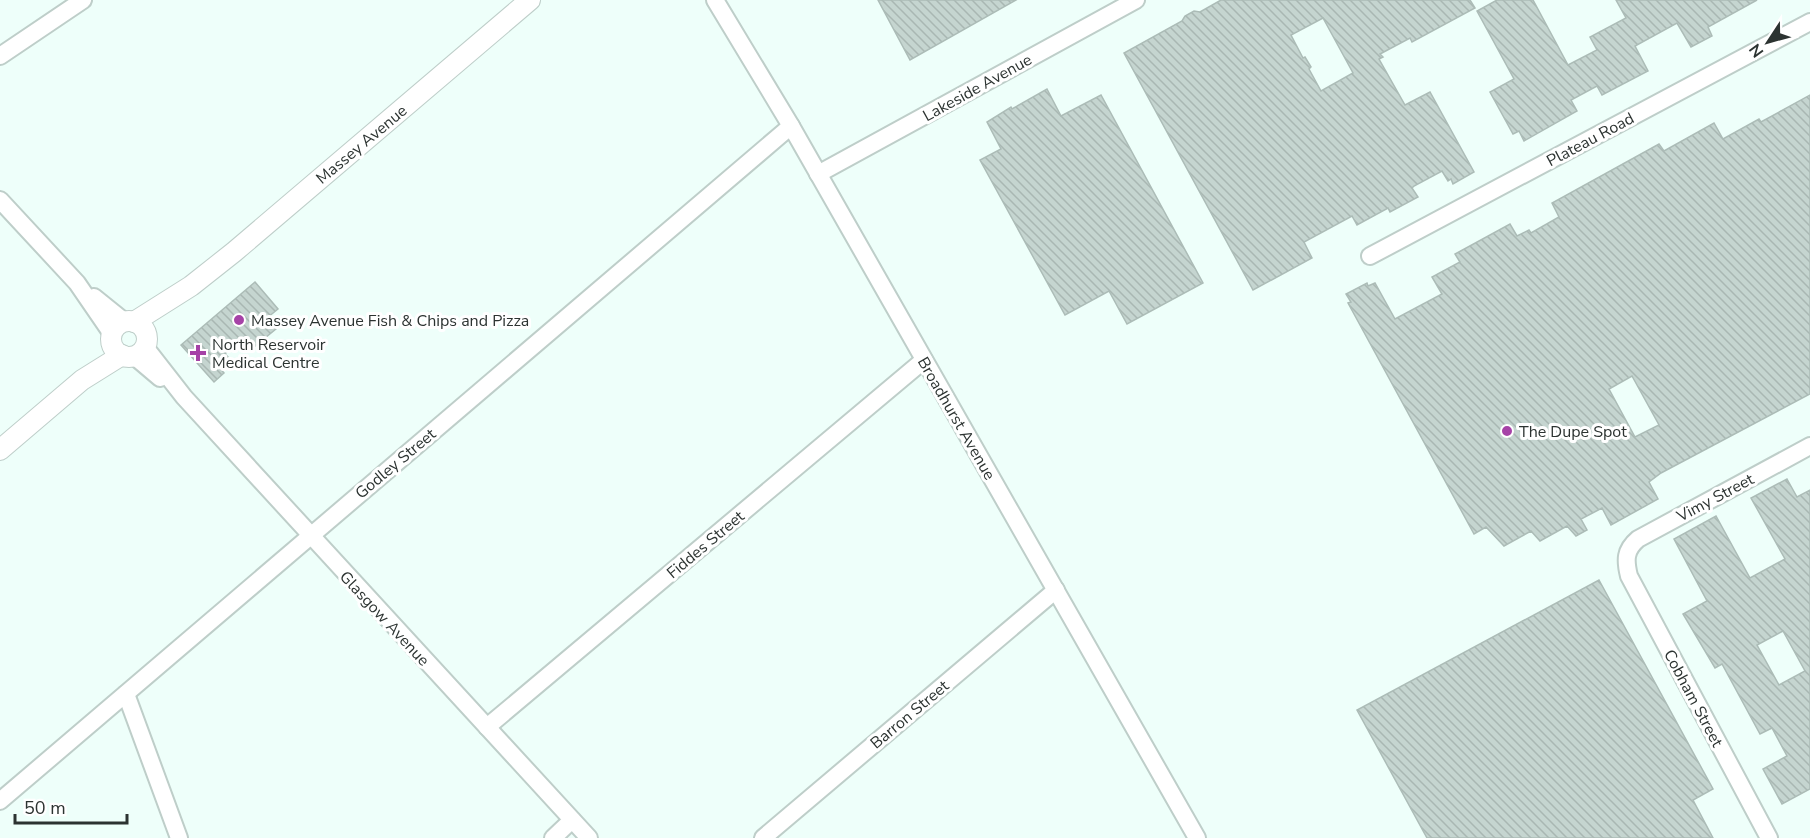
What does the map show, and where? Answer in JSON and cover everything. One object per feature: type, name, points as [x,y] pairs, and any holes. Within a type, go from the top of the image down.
[{"type":"street","points":[[0,56],[83,0]]},
{"type":"street","name":"Massey Avenue","points":[[0,450],[530,0]]},
{"type":"street","name":"Broadhurst Avenue","points":[[715,0],[791,126],[1197,838]]},
{"type":"street","name":"Lakeside Avenue","points":[[818,174],[1136,0]]},
{"type":"street","name":"Plateau Road","points":[[1370,256],[1810,22]]},
{"type":"street","name":"Godley Street","points":[[0,801],[791,126]]},
{"type":"street","name":"Glasgow Avenue","points":[[0,200],[589,838]]},
{"type":"street","name":"Fiddes Street","points":[[487,727],[924,360]]},
{"type":"street","name":"Vimy Street","points":[[1627,555],[1629,547],[1638,539],[1808,451]]},
{"type":"street","name":"Cobham Street","points":[[1627,555],[1629,576],[1769,838]]},
{"type":"street","name":"Barron Street","points":[[763,838],[1056,590]]},
{"type":"street","points":[[126,693],[179,838]]},
{"type":"street","points":[[553,838],[572,820]]},
{"type":"building","points":[[878,0],[1016,0],[910,60]]},
{"type":"building","points":[[1221,0],[1470,0],[1475,8],[1412,42],[1410,38],[1380,54],[1383,57],[1379,59],[1405,105],[1430,92],[1474,172],[1453,184],[1451,179],[1448,181],[1442,171],[1412,188],[1418,197],[1390,212],[1388,208],[1357,225],[1352,216],[1304,242],[1312,258],[1253,290],[1124,53],[1182,21],[1185,16],[1194,11],[1200,12]],"holes":[[[1323,18],[1353,73],[1321,91],[1309,69],[1311,67],[1305,57],[1303,58],[1291,35]]]},
{"type":"building","points":[[1497,0],[1533,0],[1568,65],[1597,50],[1590,37],[1626,18],[1616,0],[1757,0],[1708,27],[1712,36],[1691,47],[1677,23],[1635,46],[1648,71],[1602,95],[1597,86],[1571,100],[1577,111],[1524,141],[1519,131],[1513,134],[1490,92],[1514,79],[1477,11]]},
{"type":"building","points":[[1047,89],[1061,116],[1101,95],[1203,283],[1127,324],[1109,291],[1065,315],[980,160],[1001,149],[987,122]]},
{"type":"building","points":[[1810,95],[1810,394],[1661,473],[1649,482],[1658,499],[1611,525],[1602,508],[1581,519],[1587,530],[1576,536],[1567,526],[1540,541],[1531,531],[1504,546],[1486,527],[1474,534],[1348,303],[1351,302],[1346,294],[1367,283],[1368,286],[1375,283],[1395,319],[1442,294],[1432,277],[1460,262],[1455,254],[1510,224],[1517,236],[1529,230],[1531,233],[1559,217],[1552,203],[1659,144],[1664,151],[1714,123],[1723,139],[1759,119],[1761,122]],"holes":[[[1632,376],[1659,425],[1635,437],[1609,389]]]},
{"type":"building","points":[[255,282],[278,309],[267,318],[276,329],[254,347],[245,336],[235,344],[225,354],[228,357],[218,366],[224,373],[214,382],[181,345]]},
{"type":"building","points":[[1787,479],[1797,497],[1810,490],[1810,789],[1782,804],[1763,769],[1787,756],[1772,728],[1760,734],[1722,664],[1715,668],[1683,614],[1707,601],[1674,539],[1716,516],[1750,578],[1785,559],[1751,498]],"holes":[[[1783,631],[1805,671],[1779,685],[1757,645]]]},
{"type":"building","points":[[1599,580],[1713,789],[1693,800],[1713,838],[1427,838],[1357,710]]},
{"type":"place","name":"Massey Avenue Fish & Chips and Pizza","points":[[239,320]]},
{"type":"place","name":"North Reservoir Medical Centre","points":[[198,353]]},
{"type":"place","name":"The Dupe Spot","points":[[1507,431]]}]
